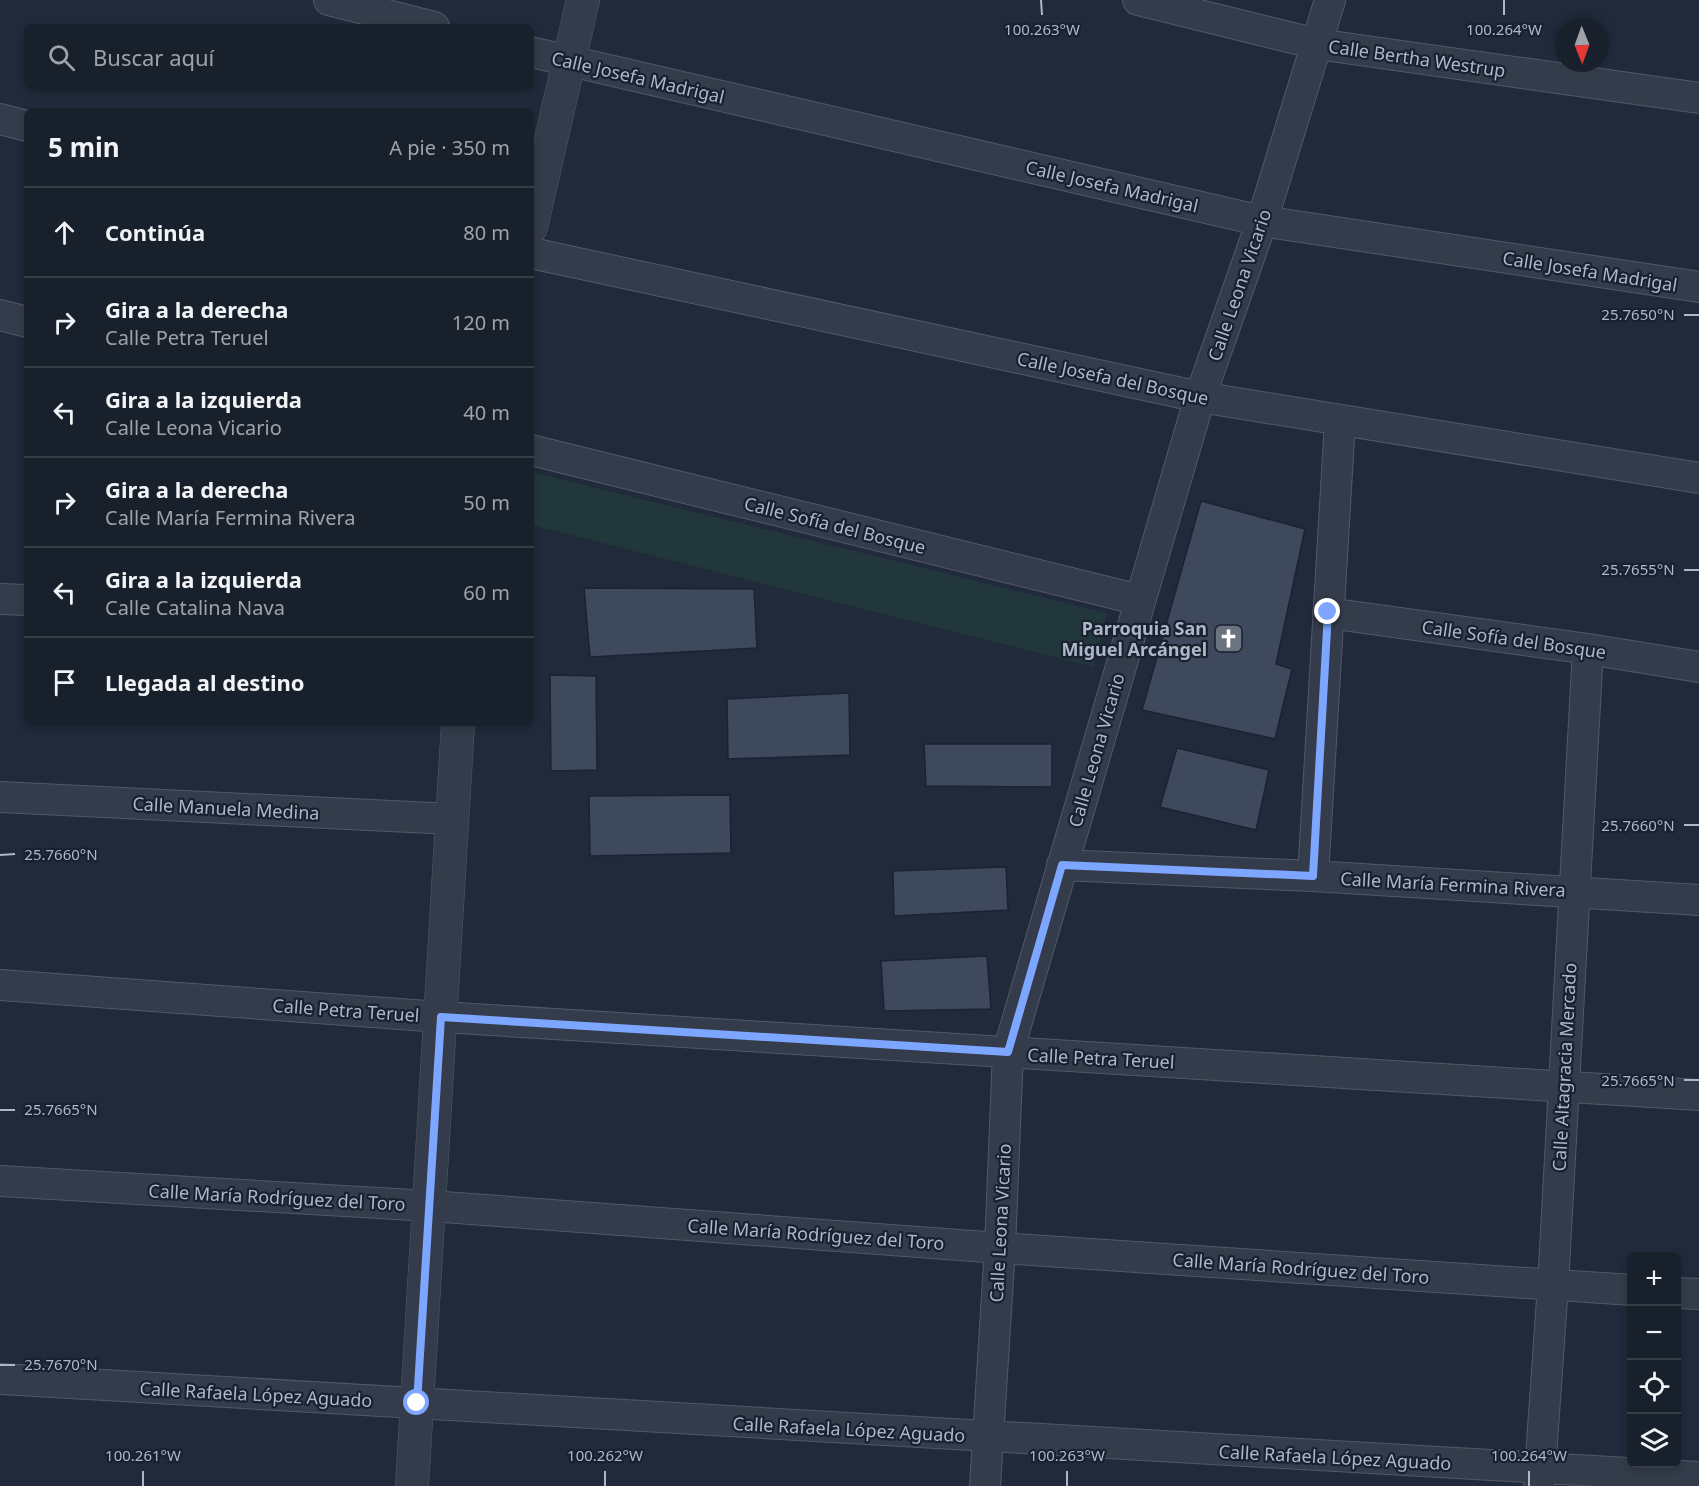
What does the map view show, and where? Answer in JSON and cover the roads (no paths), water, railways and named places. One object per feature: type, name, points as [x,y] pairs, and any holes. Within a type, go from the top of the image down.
[{"type":"street","points":[[329,0],[422,24]]},
{"type":"street","points":[[534,214],[583,0]]},
{"type":"street","name":"Calle Bertha Westrup","points":[[1138,0],[1317,44],[1699,98]]},
{"type":"street","name":"Calle Leona Vicario","points":[[985,1486],[1000,1248],[1008,1052],[1200,397],[1262,221],[1330,0]]},
{"type":"street","name":"Calle Josefa Madrigal","points":[[534,53],[1262,221],[1699,287]]},
{"type":"street","points":[[0,119],[24,125]]},
{"type":"street","name":"Calle Josefa del Bosque","points":[[534,254],[1200,397],[1699,478]]},
{"type":"street","points":[[0,315],[24,321]]},
{"type":"street","points":[[1313,876],[1340,421]]},
{"type":"street","name":"Calle Sofía del Bosque","points":[[534,451],[1140,600]]},
{"type":"street","points":[[0,599],[24,600]]},
{"type":"street","name":"Calle Sofía del Bosque","points":[[1328,612],[1699,667]]},
{"type":"street","name":"Calle Altagracia Mercado","points":[[1540,1478],[1553,1285],[1588,649]]},
{"type":"street","points":[[412,1486],[459,726]]},
{"type":"street","name":"Calle Manuela Medina","points":[[0,797],[452,819]]},
{"type":"street","name":"Calle María Fermina Rivera","points":[[1062,865],[1313,876],[1699,900]]},
{"type":"street","name":"Calle Petra Teruel","points":[[0,985],[441,1017],[1699,1095]]},
{"type":"street","name":"Calle María Rodríguez del Toro","points":[[0,1180],[430,1206],[1000,1248],[1627,1290]]},
{"type":"street","points":[[1681,1293],[1699,1294]]},
{"type":"street","name":"Calle Rafaela López Aguado","points":[[0,1379],[988,1437],[1540,1478],[1699,1477]]},
{"type":"place","name":"Parroquia San Miguel Arcángel","points":[[1228,638]]}]
